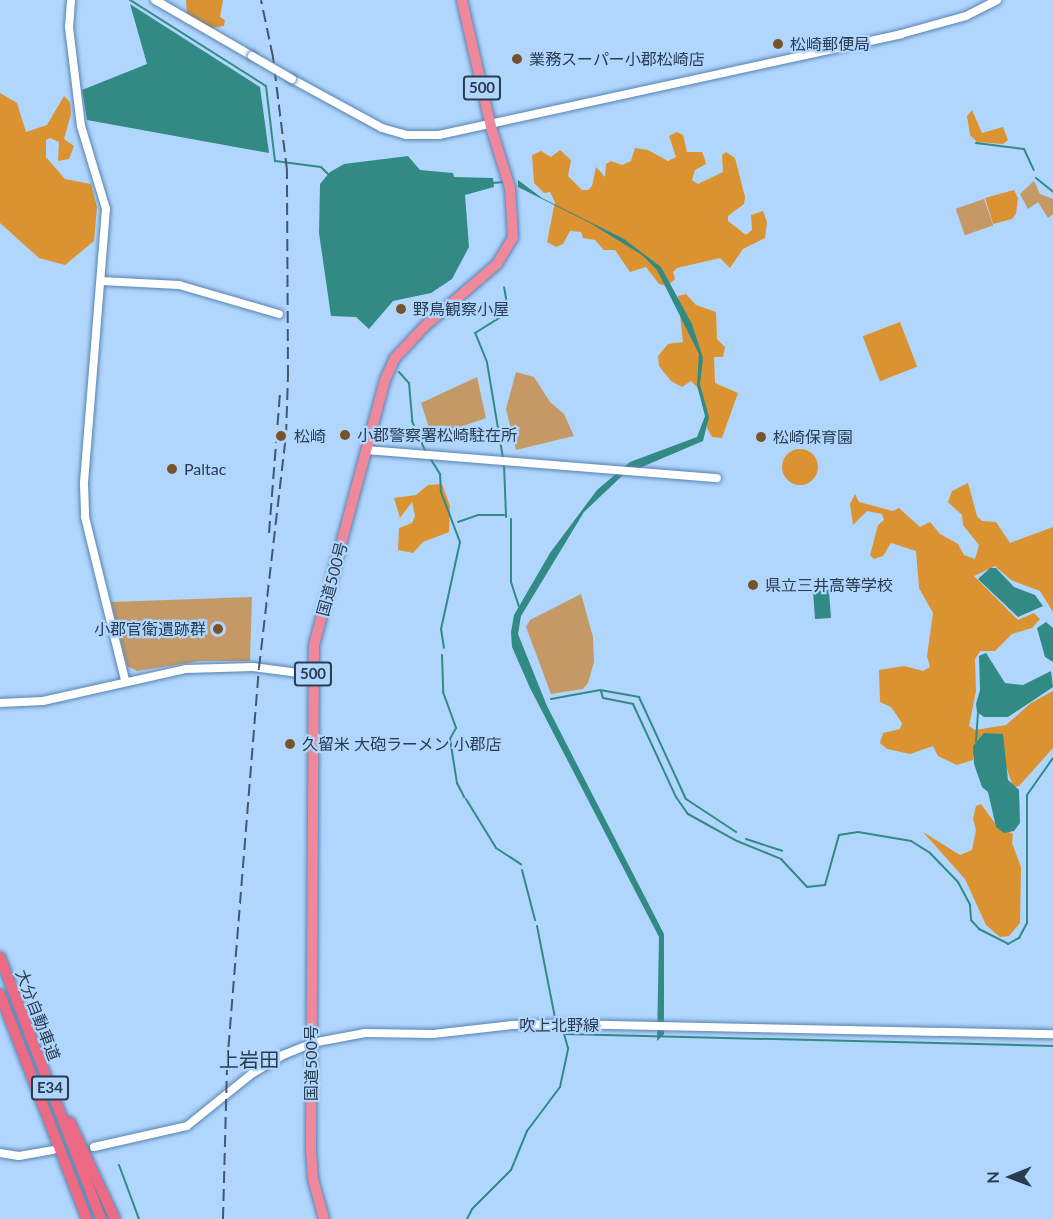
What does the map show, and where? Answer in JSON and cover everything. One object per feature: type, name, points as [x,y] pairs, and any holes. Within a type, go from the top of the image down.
[{"type":"highway","name":"国道500号","points":[[324,1219],[313,1179],[313,675],[317,634],[367,450],[395,358],[506,252],[513,237],[510,188],[491,127],[462,0]]},
{"type":"highway","name":"大分自動車道","points":[[0,957],[101,1219]]},
{"type":"highway","name":"大分自動車道","points":[[0,994],[87,1219]]},
{"type":"highway","points":[[25,1023],[115,1219]]},
{"type":"main road","name":"吹上北野線","points":[[94,1146],[187,1126],[253,1073],[312,1043],[365,1033],[433,1034],[512,1025],[1053,1034]]},
{"type":"main road","points":[[0,1153],[19,1156],[52,1150]]},
{"type":"street","points":[[71,0],[69,27],[81,126],[106,209],[84,484],[85,517],[125,680]]},
{"type":"street","points":[[155,0],[358,117],[406,135],[439,135],[491,127],[901,34],[966,16],[997,0]]},
{"type":"street","points":[[101,281],[179,285],[279,314]]},
{"type":"street","points":[[367,450],[717,478]]},
{"type":"street","points":[[0,703],[43,702],[125,680],[200,668],[253,667],[313,675]]},
{"type":"shaded area","points":[[186,0],[223,0],[220,17],[225,20],[224,26],[212,28],[197,23],[187,16]]},
{"type":"shaded area","points":[[130,4],[260,87],[269,153],[87,120],[82,90],[147,64]]},
{"type":"shaded area","points":[[0,93],[17,103],[26,132],[47,125],[64,96],[70,102],[71,114],[64,139],[74,146],[69,159],[58,161],[59,142],[50,138],[46,140],[46,157],[65,179],[91,184],[97,207],[94,241],[65,265],[39,258],[0,223]]},
{"type":"shaded area","points":[[972,110],[982,133],[1003,127],[1008,140],[1003,144],[977,142],[970,135],[967,116]]},
{"type":"shaded area","points":[[677,132],[683,135],[687,152],[702,152],[706,164],[695,170],[692,180],[698,184],[723,172],[722,155],[726,152],[735,158],[745,197],[744,204],[728,216],[728,221],[746,235],[752,230],[751,215],[763,211],[767,222],[765,238],[743,249],[730,268],[720,258],[677,268],[673,272],[675,279],[667,286],[659,284],[646,267],[630,272],[615,250],[604,250],[595,240],[583,238],[581,232],[570,231],[563,244],[556,247],[547,242],[555,202],[550,192],[544,193],[534,183],[532,155],[541,151],[551,157],[560,150],[571,160],[568,176],[582,190],[588,190],[592,186],[596,167],[605,177],[606,164],[611,161],[622,165],[631,161],[635,148],[648,150],[668,161],[676,157],[669,136]]},
{"type":"shaded area","points":[[408,156],[420,170],[453,173],[454,177],[493,178],[494,187],[465,195],[469,247],[452,279],[431,293],[393,301],[369,329],[356,317],[331,316],[319,233],[320,184],[330,172],[344,164]]},
{"type":"shaded area","points":[[518,180],[542,198],[624,239],[661,267],[692,324],[703,358],[700,384],[709,417],[703,441],[623,475],[584,512],[521,616],[518,634],[547,706],[664,934],[664,1034],[657,1041],[659,937],[530,688],[512,647],[511,632],[514,615],[550,553],[597,490],[630,462],[697,437],[705,416],[697,385],[699,354],[657,270],[642,255],[590,223],[518,187]]},
{"type":"shaded area","points":[[1034,181],[1040,194],[1053,199],[1053,214],[1048,218],[1038,202],[1028,209],[1020,194]]},
{"type":"shaded area","points":[[1014,190],[1018,198],[1016,214],[1012,219],[993,224],[985,198]]},
{"type":"shaded area","points":[[984,199],[993,225],[965,235],[956,209]]},
{"type":"shaded area","points":[[686,294],[696,305],[716,312],[717,339],[725,347],[723,357],[714,357],[715,383],[738,393],[722,438],[712,437],[707,428],[707,415],[697,387],[691,381],[682,387],[671,381],[659,366],[658,356],[668,344],[683,342],[678,296]]},
{"type":"shaded area","points":[[900,322],[917,367],[880,381],[863,336]]},
{"type":"shaded area","points":[[516,372],[534,377],[550,402],[564,414],[574,436],[516,450],[506,409]]},
{"type":"shaded area","points":[[477,377],[486,418],[432,437],[421,403]]},
{"type":"shaded area","points":[[800,449],[813,454],[818,467],[813,480],[800,485],[787,480],[782,467],[787,454]]},
{"type":"shaded area","points":[[968,483],[977,516],[982,521],[996,522],[1010,543],[1053,527],[1053,612],[1040,591],[1011,580],[995,566],[974,576],[1018,620],[1034,613],[1040,619],[1032,628],[1012,634],[995,651],[980,651],[975,659],[976,691],[969,726],[975,730],[1006,725],[1031,703],[1053,691],[1053,748],[1019,786],[1013,787],[1002,754],[975,749],[973,760],[957,765],[938,756],[933,746],[910,754],[887,749],[880,743],[883,733],[900,729],[902,723],[891,707],[880,702],[879,670],[904,666],[923,671],[930,667],[927,656],[933,613],[919,588],[916,551],[891,543],[883,556],[874,559],[870,555],[878,525],[884,520],[882,514],[867,511],[853,525],[850,504],[855,494],[859,502],[893,511],[899,508],[920,527],[930,522],[940,534],[958,544],[964,555],[975,559],[979,545],[963,525],[962,515],[948,502],[952,491]]},
{"type":"shaded area","points":[[442,484],[450,506],[449,532],[423,542],[413,553],[398,550],[399,528],[412,523],[415,516],[412,502],[400,518],[394,498],[416,495],[428,485]]},
{"type":"shaded area","points":[[990,568],[996,568],[1014,587],[1035,595],[1043,606],[1018,617],[978,579]]},
{"type":"shaded area","points":[[829,590],[831,618],[815,619],[813,591]]},
{"type":"shaded area","points":[[581,594],[593,637],[594,662],[588,683],[583,689],[551,694],[526,627],[530,620]]},
{"type":"shaded area","points":[[252,597],[250,661],[200,661],[137,671],[127,666],[111,602]]},
{"type":"shaded area","points":[[1046,622],[1053,628],[1053,662],[1045,657],[1037,628]]},
{"type":"shaded area","points":[[986,653],[1005,683],[1023,685],[1051,671],[1053,687],[1008,717],[984,717],[977,712],[976,704],[980,690],[979,656]]},
{"type":"shaded area","points":[[984,733],[1003,734],[1008,780],[1019,790],[1020,823],[1014,831],[1004,833],[996,827],[988,792],[982,787],[974,764],[973,746]]},
{"type":"shaded area","points":[[981,804],[997,826],[1013,834],[1012,843],[1021,867],[1020,923],[1009,936],[1000,937],[986,925],[965,879],[923,832],[960,855],[972,850],[976,830],[973,819],[976,806]]},
{"type":"waterway","points":[[130,0],[266,86],[275,161],[321,167],[329,175]]},
{"type":"waterway","points":[[976,143],[1024,149],[1034,170]]},
{"type":"waterway","points":[[1036,178],[1053,192]]},
{"type":"waterway","points":[[492,183],[504,182]]},
{"type":"waterway","points":[[503,458],[487,362],[475,333],[502,316],[507,304],[504,287]]},
{"type":"waterway","points":[[399,372],[409,383],[412,421],[427,454]]},
{"type":"waterway","points":[[430,458],[440,474],[441,492],[460,542],[441,629],[444,648]]},
{"type":"waterway","points":[[504,464],[506,517]]},
{"type":"waterway","points":[[458,522],[478,515],[504,515]]},
{"type":"waterway","points":[[511,519],[511,582],[519,607]]},
{"type":"waterway","points":[[442,655],[443,692],[456,728],[450,739],[457,783],[464,797]]},
{"type":"waterway","points":[[551,699],[600,690],[639,697],[686,799],[736,832]]},
{"type":"waterway","points":[[601,691],[603,698],[633,704],[676,797],[688,814],[737,841],[781,859],[807,887],[825,885],[839,835],[858,832],[911,841],[930,853],[958,882],[970,905],[971,920],[979,929],[1008,944],[1019,938],[1027,923],[1027,795],[1053,758]]},
{"type":"waterway","points":[[976,741],[978,713]]},
{"type":"waterway","points":[[466,799],[496,848],[521,864]]},
{"type":"waterway","points":[[746,839],[782,851]]},
{"type":"waterway","points":[[522,870],[535,920]]},
{"type":"waterway","points":[[537,926],[555,1018]]},
{"type":"waterway","points":[[467,1219],[472,1209],[511,1170],[527,1131],[560,1087],[568,1048],[564,1034],[1053,1046]]},
{"type":"waterway","points":[[119,1165],[139,1219]]},
{"type":"railway","points":[[223,1219],[227,1065],[259,668],[286,436],[288,377],[287,170],[273,57],[261,0]]},
{"type":"railway","points":[[269,533],[280,392]]},
{"type":"place","name":"松崎郵便局","points":[[778,44]]},
{"type":"place","name":"業務スーパー小郡松崎店","points":[[517,59]]},
{"type":"place","name":"野鳥観察小屋","points":[[401,309]]},
{"type":"place","name":"小郡警察署松崎駐在所","points":[[345,435]]},
{"type":"place","name":"松崎","points":[[281,436]]},
{"type":"place","name":"松崎保育園","points":[[761,437]]},
{"type":"place","name":"Paltac","points":[[172,469]]},
{"type":"place","name":"県立三井高等学校","points":[[753,585]]},
{"type":"place","name":"小郡官衛遺跡群","points":[[218,629]]},
{"type":"place","name":"久留米 大砲ラーメン 小郡店","points":[[290,744]]},
{"type":"district","name":"上岩田","points":[[249,1059]]}]
